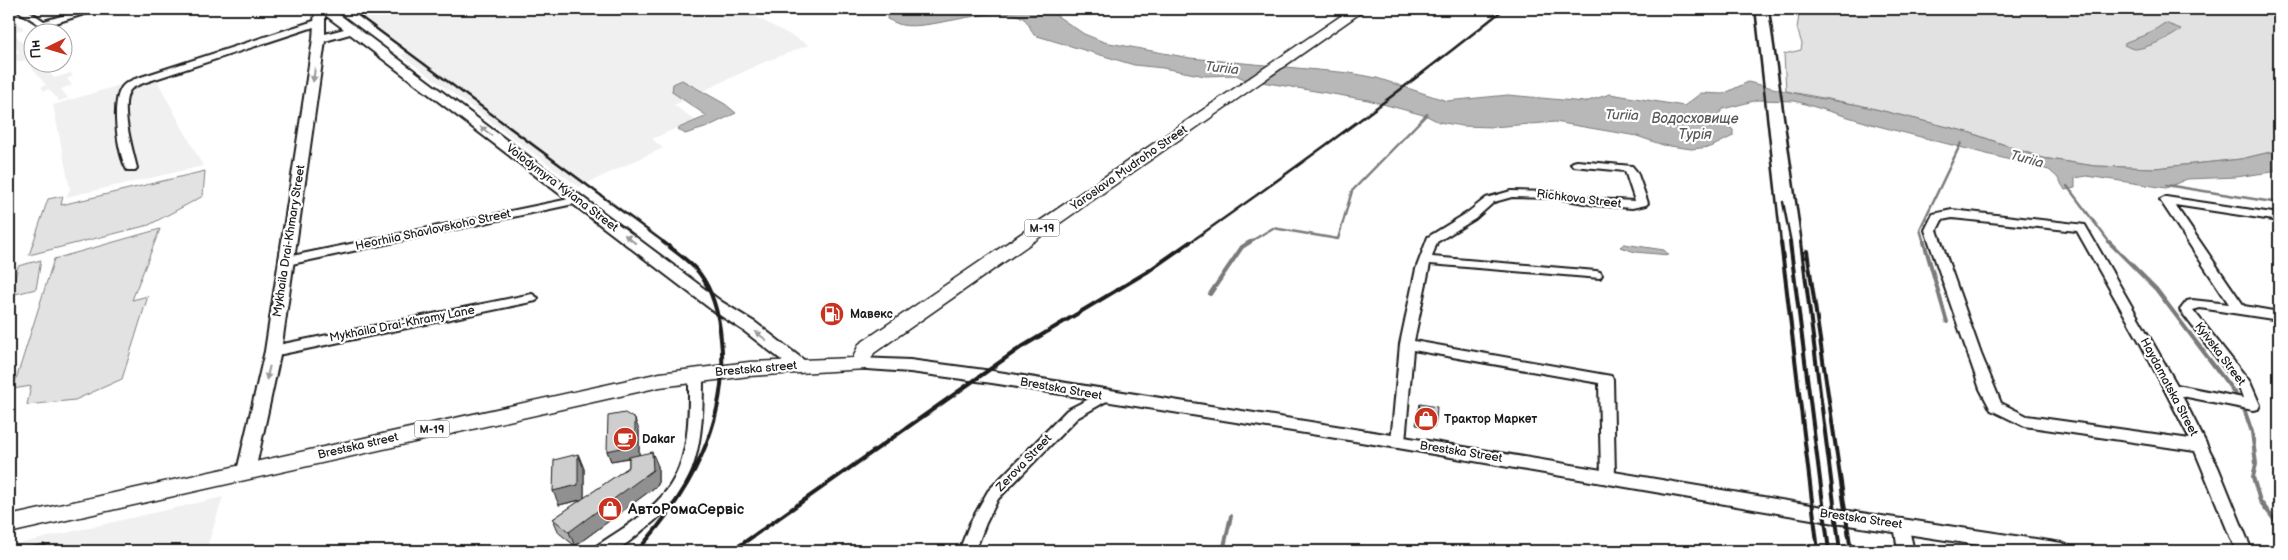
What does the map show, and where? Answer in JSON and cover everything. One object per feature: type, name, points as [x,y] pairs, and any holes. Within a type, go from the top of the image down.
[{"type":"highway","name":"Yaroslava Mudroho Street","points":[[859,364],[866,350],[1359,9]]},
{"type":"highway","name":"Brestska street","points":[[9,525],[660,380],[799,365],[859,364]]},
{"type":"main road","name":"Volodymyra Kyiana Street","points":[[322,13],[351,30],[580,200],[716,306],[750,328],[799,365]]},
{"type":"main road","name":"Mykhaila Drai-Khmary Street","points":[[246,471],[273,351],[322,13]]},
{"type":"main road","points":[[319,39],[351,30]]},
{"type":"main road","name":"Brestska Street","points":[[859,364],[918,367],[992,377],[1398,442],[1835,516],[2062,551]]},
{"type":"street","points":[[20,9],[43,24],[95,9]]},
{"type":"street","points":[[131,168],[122,124],[121,99],[126,88],[142,80],[322,13]]},
{"type":"street","name":"Richkova Street","points":[[1398,442],[1407,344],[1432,240],[1471,216],[1490,200],[1503,196],[1542,194],[1612,204],[1632,205],[1642,202],[1628,168],[1577,164]]},
{"type":"street","name":"Heorhiia Shavlovskoho Street","points":[[287,261],[580,200]]},
{"type":"street","points":[[2239,309],[2166,200],[2279,217]]},
{"type":"street","name":"Haydamatska Street","points":[[2200,446],[2024,421],[1996,406],[1984,380],[1931,230],[1937,218],[1952,214],[2081,228],[2171,389],[2200,446],[2233,519],[2244,551]]},
{"type":"street","points":[[1426,260],[1596,275]]},
{"type":"street","name":"Mykhaila Drai-Khramy Lane","points":[[273,351],[532,298]]},
{"type":"street","name":"Kyivska Street","points":[[2171,389],[2252,405],[2253,400],[2245,385],[2186,310],[2192,304],[2279,316]]},
{"type":"street","points":[[1407,344],[1606,379],[1608,477]]},
{"type":"street","points":[[601,551],[658,508],[679,484],[690,450],[694,427],[696,375]]},
{"type":"street","name":"Zerova Street","points":[[968,551],[978,523],[990,502],[1008,478],[1072,414],[1105,396]]},
{"type":"street","points":[[1902,525],[1906,551]]},
{"type":"shaded area","points":[[353,9],[741,9],[809,45],[762,63],[674,105],[695,120],[652,139],[663,148],[579,187],[401,55],[410,51]]},
{"type":"shaded area","points":[[1800,9],[2279,9],[2279,150],[2241,159],[2155,168],[2095,166],[2043,158],[1968,132],[1859,105],[1786,91],[1784,54],[1801,50],[1802,44],[1797,28]]},
{"type":"shaded area","points":[[15,19],[22,27],[22,30],[14,32],[22,42],[22,61],[18,62],[12,55],[19,52],[9,41],[9,21]]},
{"type":"shaded area","points":[[35,72],[49,72],[54,78],[71,73],[73,76],[67,79],[72,85],[61,89],[68,98],[59,101],[49,89],[44,91],[41,87],[46,85]]},
{"type":"shaded area","points":[[154,75],[203,166],[66,197],[70,189],[53,105]]},
{"type":"shaded area","points":[[205,171],[203,196],[149,225],[29,255],[48,199],[63,196],[61,205]]},
{"type":"shaded area","points":[[160,229],[132,300],[148,296],[122,379],[75,400],[27,405],[31,386],[13,389],[54,259]]},
{"type":"shaded area","points":[[41,260],[36,289],[11,295],[18,266]]},
{"type":"shaded area","points":[[223,497],[206,551],[9,551],[9,546]]},
{"type":"water","name":"Водосховище Турія","points":[[888,9],[932,12],[959,9],[1047,9],[1084,34],[1104,42],[1190,58],[1350,73],[1377,78],[1447,101],[1508,95],[1585,102],[1610,94],[1684,106],[1701,93],[1723,94],[1748,82],[1806,96],[1859,105],[1968,132],[2042,158],[2095,166],[2155,168],[2241,159],[2279,150],[2279,171],[2236,177],[2187,179],[2166,188],[2087,176],[2075,178],[2075,188],[2065,190],[2057,177],[2049,170],[1878,126],[1795,101],[1758,100],[1723,109],[1718,115],[1733,130],[1733,136],[1711,147],[1691,149],[1663,145],[1637,136],[1555,122],[1493,127],[1462,126],[1439,122],[1427,116],[1368,100],[1244,79],[1236,75],[1205,76],[1134,65],[1034,35],[1025,20],[1015,14],[1001,13],[915,26],[902,25],[887,19]]},
{"type":"water","points":[[2165,23],[2181,29],[2167,38],[2145,47],[2134,49],[2124,45],[2126,42],[2148,34]]},
{"type":"water","points":[[682,80],[725,104],[736,113],[705,128],[685,134],[678,129],[707,116],[672,92],[673,84]]},
{"type":"water","points":[[1624,244],[1664,250],[1669,255],[1635,252],[1620,247]]},
{"type":"building","points":[[1420,404],[1437,407],[1436,420],[1418,417]]},
{"type":"building","points":[[625,413],[635,419],[635,445],[607,451],[608,416]]},
{"type":"building","points":[[652,452],[653,470],[569,532],[553,519],[629,467],[629,457]]},
{"type":"building","points":[[578,454],[578,485],[553,491],[554,460]]},
{"type":"building","points":[[44,544],[41,551],[9,551]]},
{"type":"waterway","points":[[1248,243],[1273,228],[1338,239],[1352,191],[1427,114]]},
{"type":"waterway","points":[[1924,243],[1920,229],[1961,143]]},
{"type":"waterway","points":[[2166,185],[2279,203]]},
{"type":"waterway","points":[[2067,186],[2110,243]]},
{"type":"waterway","points":[[1210,294],[1242,247],[1250,242]]},
{"type":"waterway","points":[[1924,242],[1947,322]]},
{"type":"waterway","points":[[2110,243],[2156,289],[2240,400]]},
{"type":"waterway","points":[[2243,406],[2252,432],[2256,464],[2253,477],[2260,501],[2279,526]]},
{"type":"waterway","points":[[1223,551],[1231,516]]},
{"type":"railway","points":[[350,9],[665,243]]},
{"type":"railway","points":[[1189,243],[1348,129],[1504,9]]},
{"type":"railway","points":[[1755,9],[1781,243]]},
{"type":"railway","points":[[1769,9],[1802,243]]},
{"type":"railway","points":[[1783,202],[1791,243]]},
{"type":"railway","points":[[637,551],[674,505],[702,454],[719,398],[722,369],[719,322],[709,289],[692,265],[663,242]]},
{"type":"railway","points":[[732,551],[1020,348],[1147,272],[1190,242]]},
{"type":"railway","points":[[1781,242],[1818,551]]},
{"type":"railway","points":[[1790,242],[1829,551]]},
{"type":"railway","points":[[1801,242],[1840,551]]},
{"type":"railway","points":[[1807,251],[1851,551]]},
{"type":"place","name":"Мавекс","points":[[832,314]]},
{"type":"place","name":"Трактор Маркет","points":[[1426,419]]},
{"type":"place","name":"Dakar","points":[[625,439]]},
{"type":"place","name":"АвтоРомаСервіс","points":[[610,509]]},
{"type":"water label","name":"Turiia","points":[[1222,68]]},
{"type":"water label","name":"Turiia","points":[[1622,115]]},
{"type":"water label","name":"Turiia","points":[[2027,159]]}]
